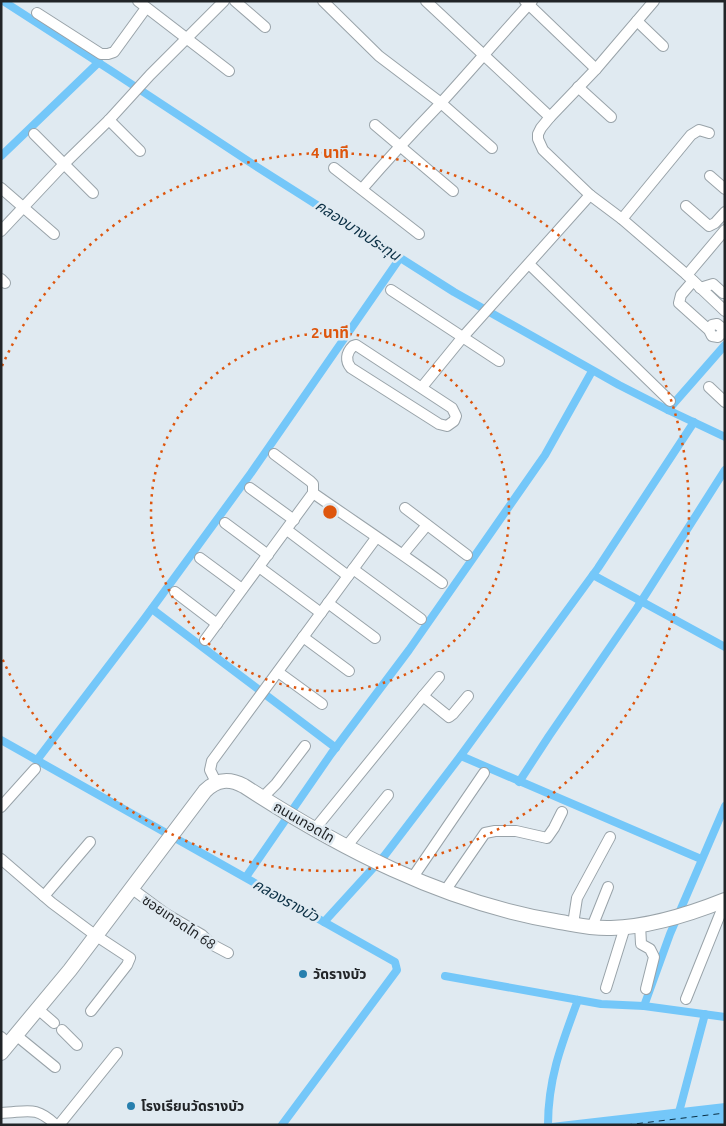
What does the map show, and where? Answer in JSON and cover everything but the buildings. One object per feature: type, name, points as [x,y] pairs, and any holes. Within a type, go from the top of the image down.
[{"type":"main road","name":"ถนนเทอดไท","points":[[216,782],[234,781],[309,827],[381,864],[484,905],[518,914],[592,927],[625,927],[692,912],[725,901]]},
{"type":"main road","points":[[7,1042],[38,1010],[205,791],[216,782]]},
{"type":"street","points":[[1,231],[150,75],[224,1]]},
{"type":"street","points":[[235,1],[265,27]]},
{"type":"street","points":[[323,1],[380,56],[441,103],[492,148]]},
{"type":"street","points":[[426,1],[550,117]]},
{"type":"street","points":[[362,189],[399,146],[441,103],[529,2],[596,69]]},
{"type":"street","points":[[652,2],[596,69],[550,117],[538,134],[539,143],[543,150],[590,195],[622,219],[693,281],[723,309],[715,316],[713,327],[679,303],[681,295],[693,281],[725,230]]},
{"type":"street","points":[[37,13],[101,54],[108,54],[114,52],[142,4],[229,71]]},
{"type":"street","points":[[637,21],[663,46]]},
{"type":"street","points":[[578,88],[611,117]]},
{"type":"street","points":[[109,120],[140,151]]},
{"type":"street","points":[[375,125],[453,191]]},
{"type":"street","points":[[622,219],[691,135],[699,130],[709,133]]},
{"type":"street","points":[[34,134],[93,193]]},
{"type":"street","points":[[334,168],[419,234]]},
{"type":"street","points":[[710,176],[725,188]]},
{"type":"street","points":[[1,188],[54,234]]},
{"type":"street","points":[[422,388],[479,318],[530,264],[590,195]]},
{"type":"street","points":[[686,206],[710,226],[725,212]]},
{"type":"street","points":[[530,264],[670,401]]},
{"type":"street","points":[[693,281],[713,284],[723,293]]},
{"type":"street","points":[[391,290],[499,361]]},
{"type":"street","points":[[353,346],[359,347],[422,388],[452,408],[456,419],[451,424],[444,426],[439,424],[351,368],[347,361],[347,354],[353,346]]},
{"type":"street","points":[[709,387],[725,402]]},
{"type":"street","points":[[205,640],[313,493],[310,481],[274,454]]},
{"type":"street","points":[[250,488],[294,520]]},
{"type":"street","points":[[313,493],[442,583]]},
{"type":"street","points":[[405,508],[467,555]]},
{"type":"street","points":[[225,523],[268,555]]},
{"type":"street","points":[[403,554],[427,525]]},
{"type":"street","points":[[287,530],[421,619]]},
{"type":"street","points":[[216,782],[210,770],[212,761],[376,538]]},
{"type":"street","points":[[200,558],[242,589]]},
{"type":"street","points":[[259,567],[321,613]]},
{"type":"street","points":[[175,592],[216,624]]},
{"type":"street","points":[[328,603],[376,638]]},
{"type":"street","points":[[304,637],[349,671]]},
{"type":"street","points":[[278,672],[322,704]]},
{"type":"street","points":[[309,827],[439,677]]},
{"type":"street","points":[[423,696],[449,717],[468,696]]},
{"type":"street","points":[[262,798],[276,784],[305,746]]},
{"type":"street","points":[[3,803],[35,769]]},
{"type":"street","points":[[413,877],[484,773]]},
{"type":"street","points":[[346,847],[388,795]]},
{"type":"street","points":[[445,890],[486,833],[516,830],[547,838],[562,812]]},
{"type":"street","points":[[573,924],[577,898],[610,837]]},
{"type":"street","points":[[44,896],[90,842]]},
{"type":"street","points":[[2,861],[44,896],[130,960],[91,1011]]},
{"type":"street","points":[[592,927],[608,887]]},
{"type":"street","name":"ซอยเทอดไท 68","points":[[131,888],[166,914],[202,935],[210,944],[228,953]]},
{"type":"street","points":[[686,999],[725,901]]},
{"type":"street","points":[[640,924],[641,944],[650,949],[654,957],[646,989]]},
{"type":"street","points":[[606,988],[625,927]]},
{"type":"street","points":[[38,1010],[77,1045]]},
{"type":"street","points":[[7,1042],[55,1067]]},
{"type":"street","points":[[1,1113],[40,1112],[57,1125],[117,1054]]},
{"type":"water","points":[[725,1103],[725,1124],[534,1125]]},
{"type":"waterway","name":"คลองบางประทุน","points":[[3,1],[254,165],[454,292],[619,385],[725,437]]},
{"type":"waterway","points":[[1,156],[99,62]]},
{"type":"waterway","points":[[37,760],[145,618],[251,473],[400,258]]},
{"type":"waterway","points":[[668,410],[725,345]]},
{"type":"waterway","points":[[246,877],[331,754],[409,650],[545,455],[591,373]]},
{"type":"waterway","points":[[324,922],[385,855],[459,758],[598,568],[694,422]]},
{"type":"waterway","points":[[519,782],[637,608],[725,470]]},
{"type":"waterway","points":[[593,575],[725,647]]},
{"type":"waterway","points":[[152,609],[336,748]]},
{"type":"waterway","name":"คลองรางบัว","points":[[1,740],[395,962],[397,970],[282,1125]]},
{"type":"waterway","points":[[461,756],[701,859]]},
{"type":"waterway","points":[[644,1006],[670,934],[725,806]]},
{"type":"waterway","points":[[445,976],[601,1004],[644,1006],[725,1017]]},
{"type":"waterway","points":[[548,1125],[553,1076],[561,1046],[578,1000]]},
{"type":"waterway","points":[[678,1116],[705,1014]]},
{"type":"ferry route","points":[[626,1125],[725,1113]]},
{"type":"place","name":"วัดรางบัว","points":[[303,974]]},
{"type":"place","name":"โรงเรียนวัดรางบัว","points":[[131,1106]]}]
